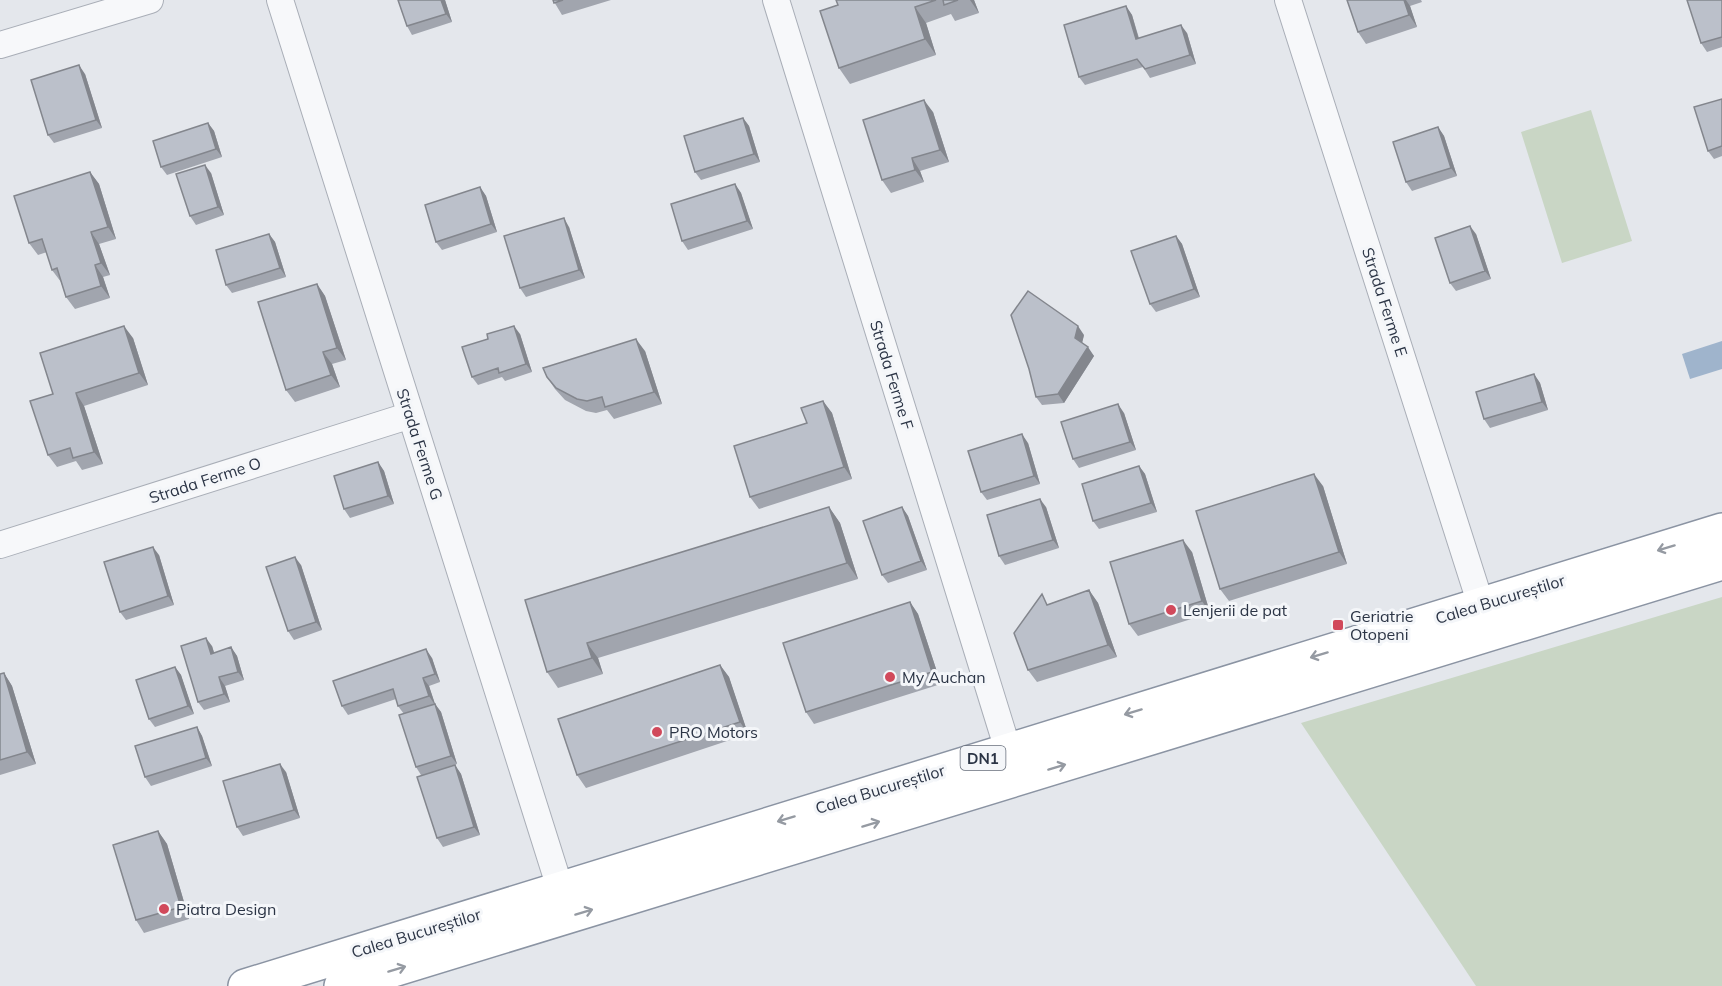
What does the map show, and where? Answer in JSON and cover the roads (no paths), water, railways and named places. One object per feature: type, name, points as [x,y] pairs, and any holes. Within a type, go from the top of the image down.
[{"type":"highway","name":"Calea Bucureștilor","points":[[245,986],[1722,530]]},
{"type":"highway","name":"Calea Bucureștilor","points":[[358,984],[1722,563]]},
{"type":"street","points":[[0,45],[150,0]]},
{"type":"street","name":"Strada Ferme G","points":[[280,0],[560,888]]},
{"type":"street","name":"Strada Ferme F","points":[[776,0],[1008,750]]},
{"type":"street","name":"Strada Ferme E","points":[[1288,0],[1481,605]]},
{"type":"street","name":"Strada Ferme O","points":[[0,545],[411,415]]},
{"type":"water","points":[[1722,341],[1722,369],[1690,379],[1682,354]]},
{"type":"place","name":"Lenjerii de pat","points":[[1171,610]]},
{"type":"place","name":"Geriatrie Otopeni","points":[[1338,625]]},
{"type":"place","name":"My Auchan","points":[[890,677]]},
{"type":"place","name":"PRO Motors","points":[[657,732]]},
{"type":"place","name":"Piatra Design","points":[[164,909]]}]
